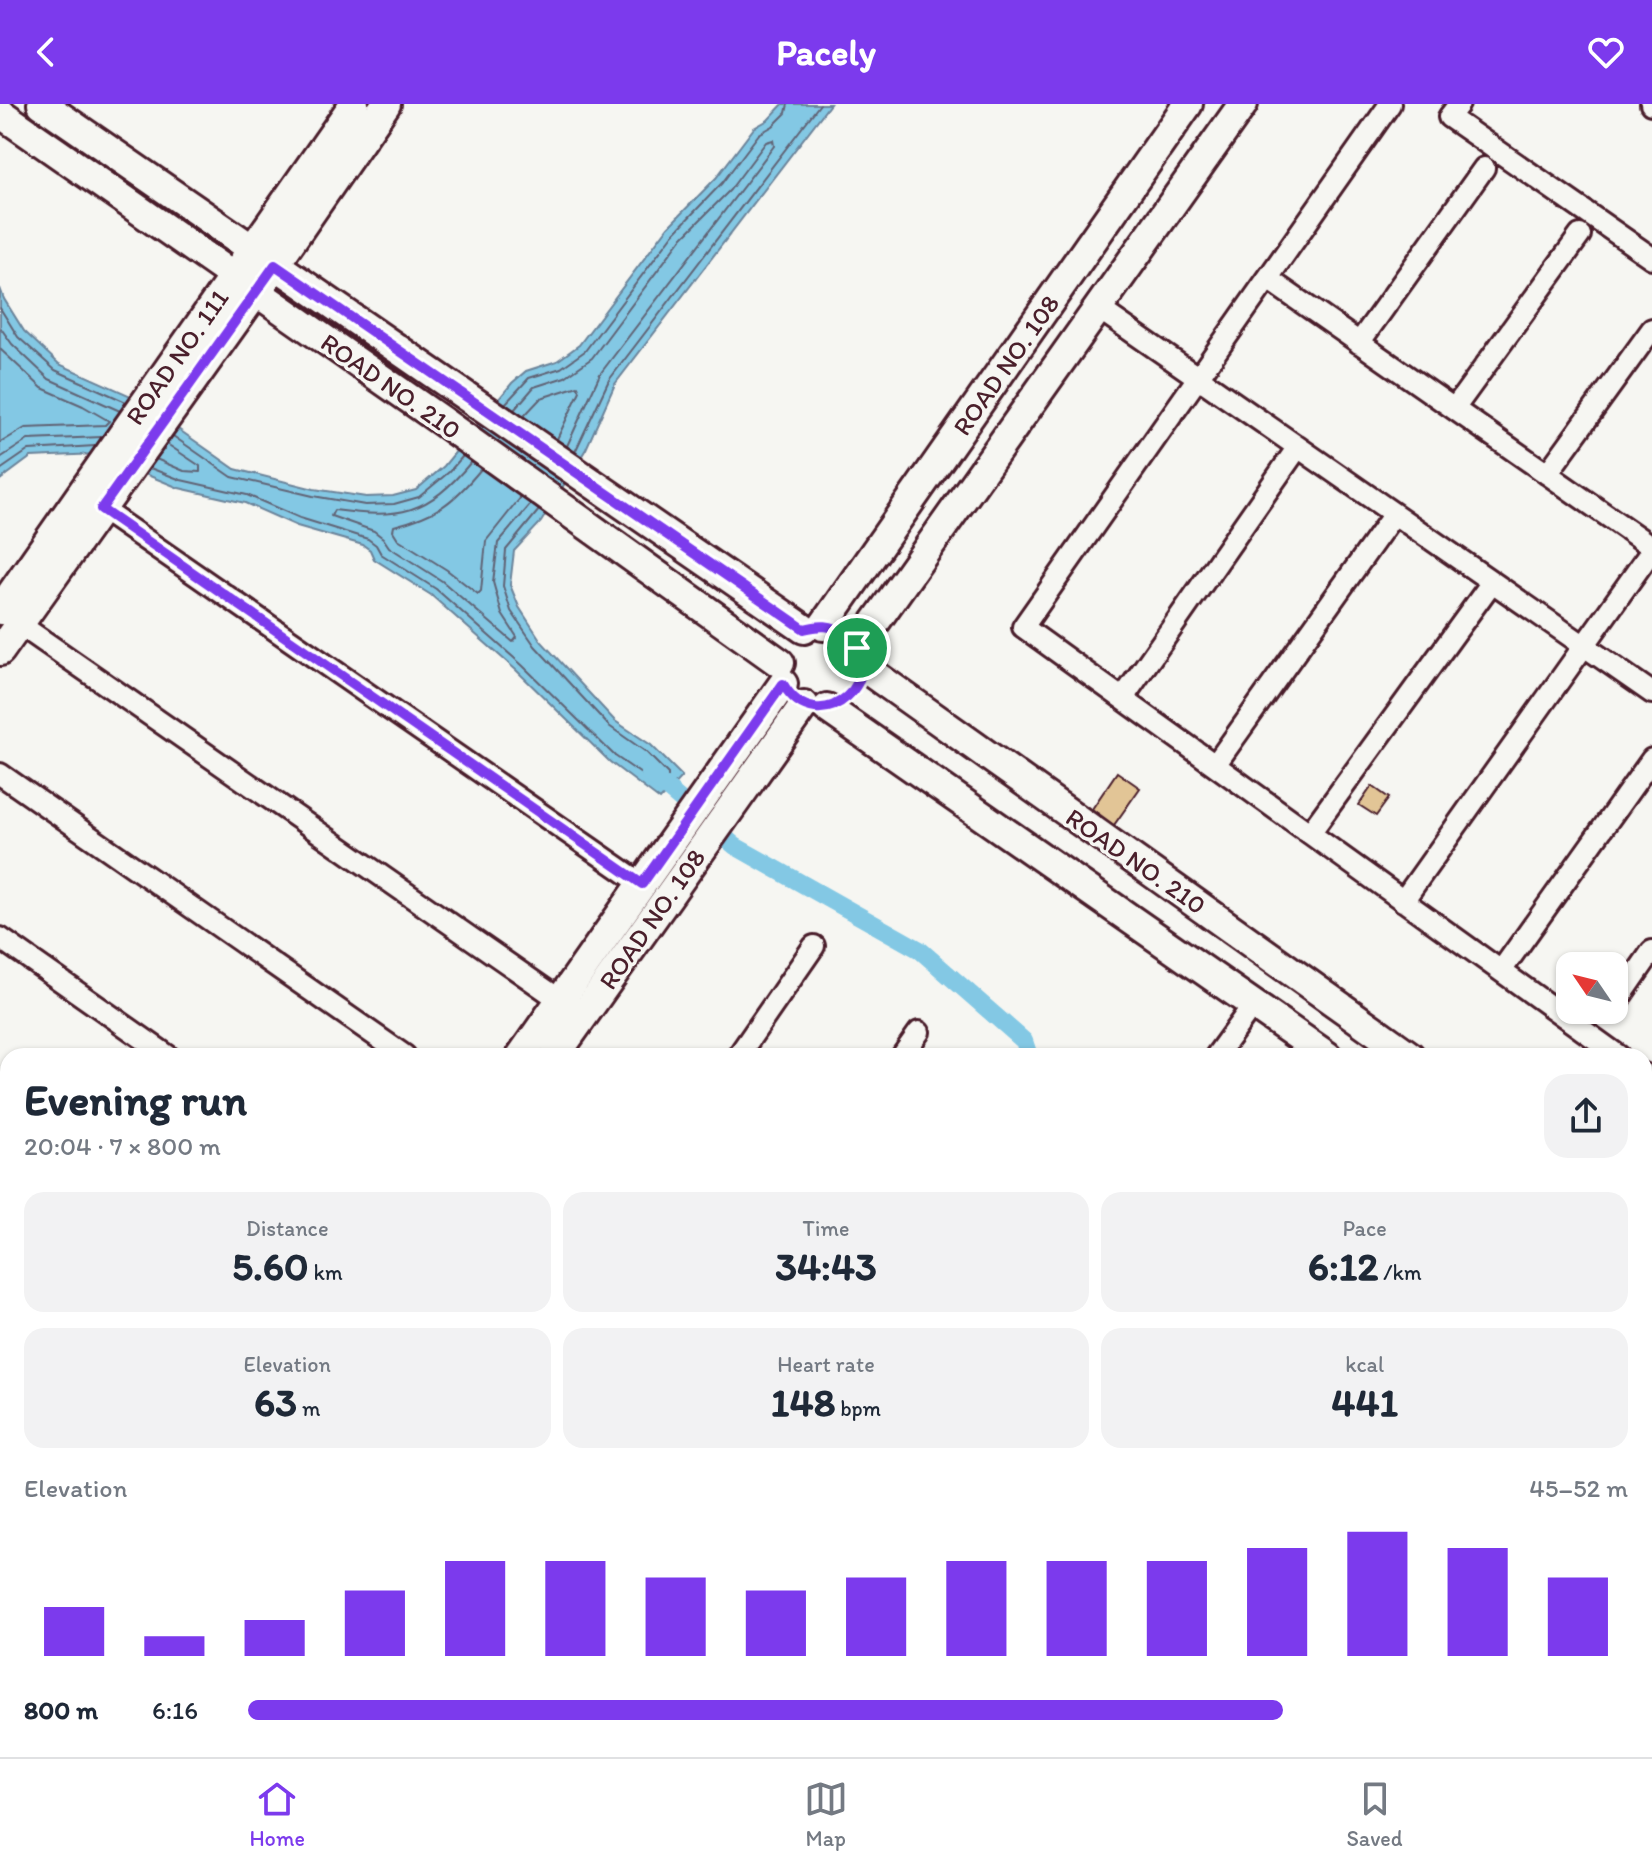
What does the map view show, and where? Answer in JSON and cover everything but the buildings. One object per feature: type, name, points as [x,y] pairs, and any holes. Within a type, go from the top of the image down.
[{"type":"street","name":"ROAD NO. 210","points":[[42,104],[598,487],[814,628],[843,632],[842,685]]},
{"type":"street","name":"ROAD NO. 111","points":[[10,617],[101,509],[245,284],[252,249],[354,104]]},
{"type":"street","name":"ROAD NO. 111","points":[[0,651],[10,617],[245,284],[275,265],[386,104]]},
{"type":"street","name":"ROAD NO. 108","points":[[814,628],[1188,104]]},
{"type":"street","name":"ROAD NO. 108","points":[[527,1048],[676,836],[741,767],[842,685],[1098,308],[1243,104]]},
{"type":"street","points":[[1390,104],[1023,627],[1608,1048]]},
{"type":"street","points":[[1459,104],[1449,117],[1652,258]]},
{"type":"street","name":"ROAD NO. 210","points":[[10,120],[576,516],[781,673],[788,693],[842,685],[1398,1048]]},
{"type":"street","points":[[1359,343],[1484,168]]},
{"type":"street","points":[[1454,409],[1580,235]]},
{"type":"street","points":[[1268,279],[1652,549],[1403,901]]},
{"type":"street","points":[[1098,308],[1652,693]]},
{"type":"street","points":[[1547,474],[1652,329]]},
{"type":"street","points":[[1123,698],[1298,447]]},
{"type":"street","points":[[101,509],[642,884]]},
{"type":"street","points":[[1215,765],[1394,514]]},
{"type":"street","points":[[1310,833],[1492,582]]},
{"type":"street","points":[[10,617],[560,1000]]},
{"type":"street","points":[[781,673],[787,643],[814,628]]},
{"type":"street","name":"ROAD NO. 108","points":[[561,1048],[699,853],[741,767],[781,673]]},
{"type":"street","name":"ROAD NO. 210","points":[[842,685],[1253,1005],[1315,1048]]},
{"type":"street","points":[[1501,971],[1645,786],[1652,759]]},
{"type":"street","points":[[0,774],[394,1048]]},
{"type":"street","points":[[0,938],[157,1048]]},
{"type":"street","points":[[744,1048],[814,946]]},
{"type":"street","points":[[1628,985],[1652,951]]},
{"type":"street","points":[[1222,1048],[1253,1005]]},
{"type":"street","points":[[1592,1037],[1601,1024]]},
{"type":"street","points":[[908,1048],[919,1032]]},
{"type":"water","points":[[783,104],[830,104],[615,384],[586,449],[541,522],[514,551],[510,585],[519,607],[541,641],[615,721],[651,745],[682,776],[660,800],[610,762],[516,670],[431,595],[374,559],[370,550],[363,545],[297,526],[245,503],[179,488],[96,454],[31,457],[0,480],[0,288],[24,331],[59,364],[131,396],[235,469],[314,489],[366,497],[393,496],[416,490],[444,466],[512,383],[526,371],[557,361],[579,345],[668,227],[716,178],[754,128],[768,120]]},
{"type":"waterway","points":[[650,774],[735,846],[920,950],[1024,1041],[1026,1048]]},
{"type":"route","points":[[275,265],[804,629],[834,627],[851,639],[857,648],[862,666],[860,678],[848,697],[838,704],[827,708],[804,705],[788,693],[783,684],[642,884],[101,509],[275,265]]}]
